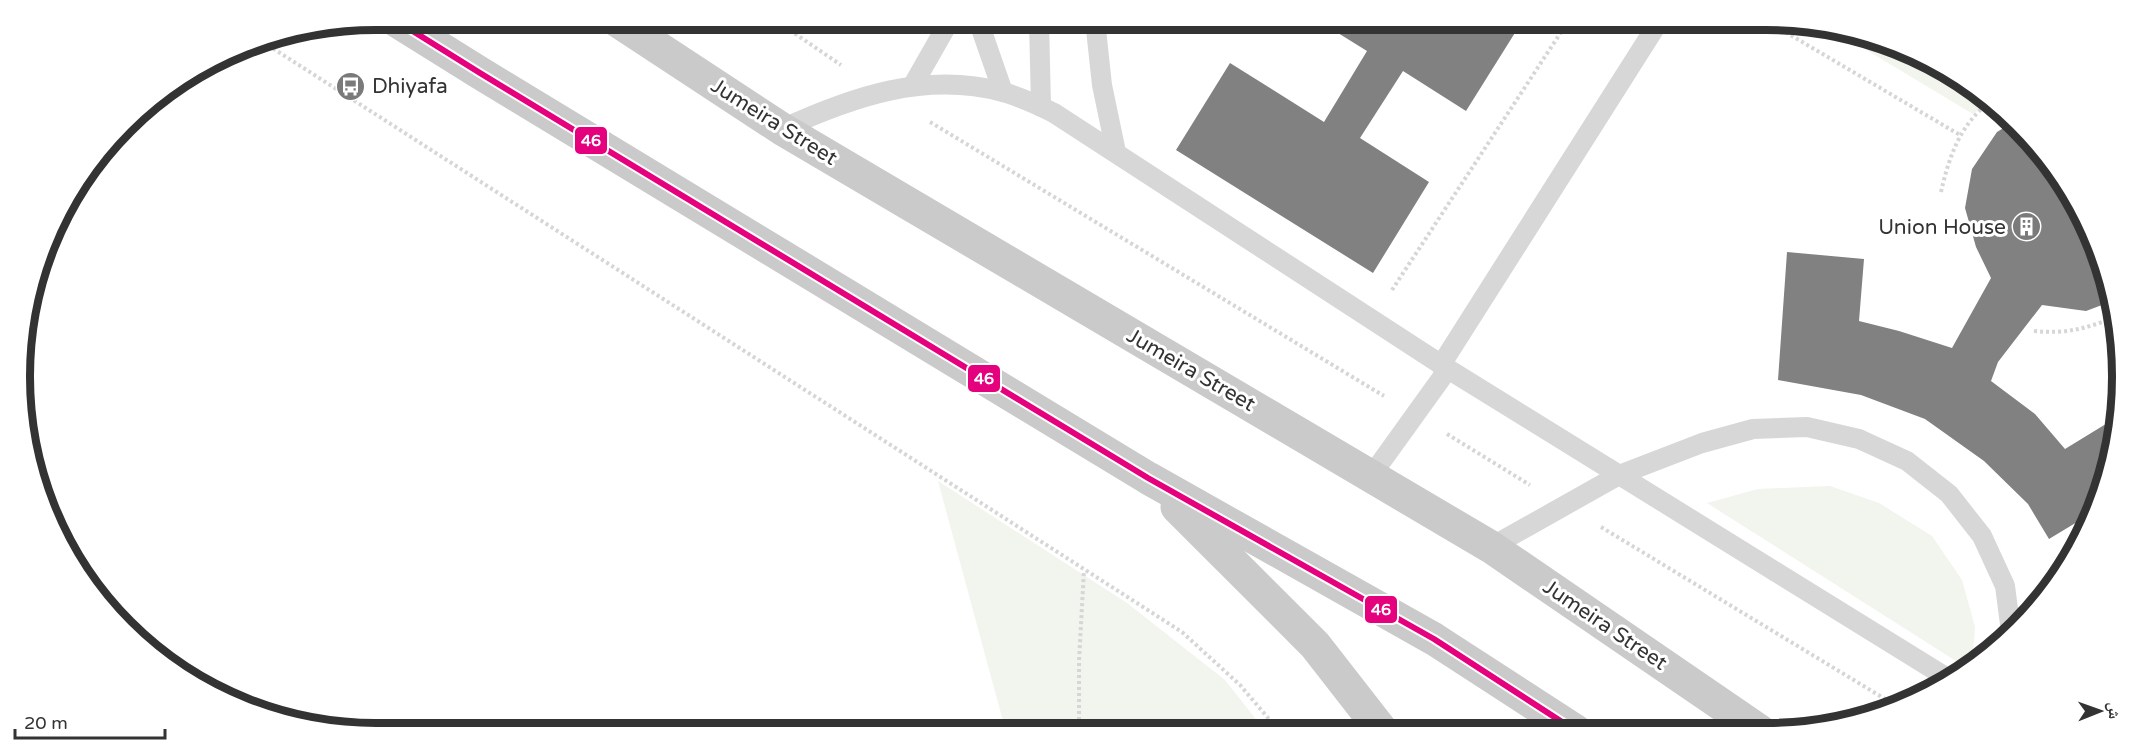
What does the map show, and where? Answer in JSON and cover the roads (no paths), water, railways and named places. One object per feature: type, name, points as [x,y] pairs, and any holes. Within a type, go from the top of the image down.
[{"type":"main road","points":[[411,30],[1148,478],[1434,639],[1564,723]]},
{"type":"main road","name":"Jumeira Street","points":[[631,30],[782,129],[1491,547],[1750,723]]},
{"type":"main road","points":[[1148,478],[1315,645],[1376,723]]},
{"type":"lane","points":[[913,85],[944,30]]},
{"type":"lane","points":[[981,30],[1003,92]]},
{"type":"lane","points":[[1039,30],[1041,107]]},
{"type":"lane","points":[[1096,30],[1102,85],[1116,152]]},
{"type":"lane","points":[[1371,476],[1415,415],[1654,30]]},
{"type":"lane","points":[[782,129],[830,107],[913,85],[966,85],[1003,92],[1054,112],[1444,367],[1942,675]]},
{"type":"lane","points":[[1491,547],[1619,475],[1701,443],[1753,429],[1807,427],[1859,439],[1907,461],[1949,494],[1982,536],[2005,586],[2010,623]]},
{"type":"place","name":"Dhiyafa","points":[[351,86]]},
{"type":"place","name":"Union House","points":[[2027,227]]}]
